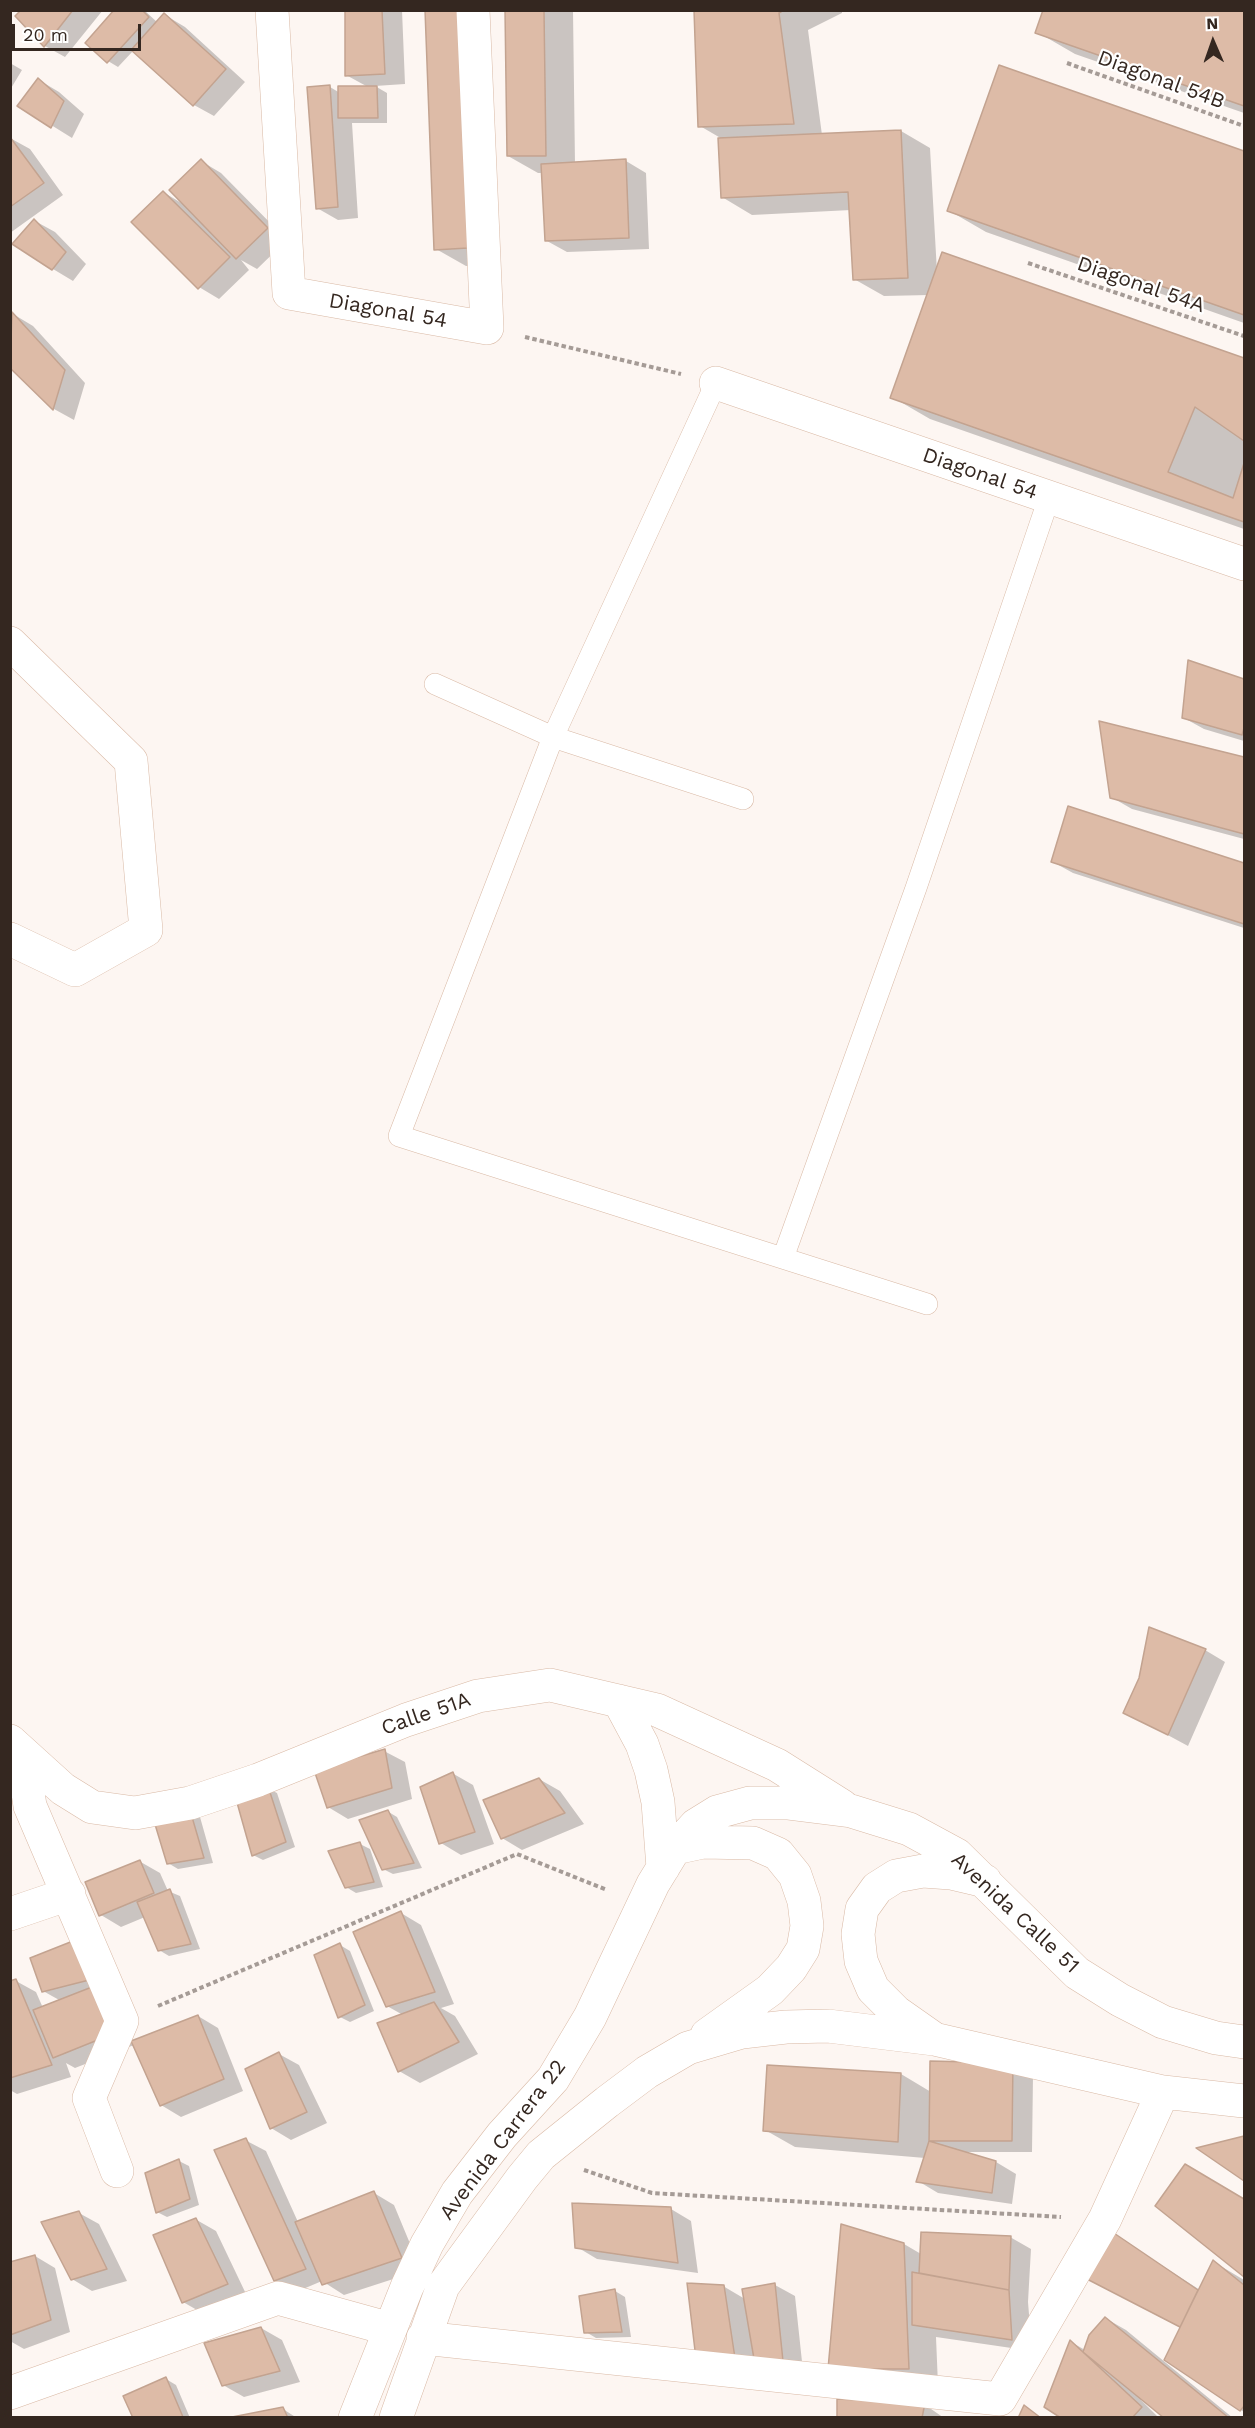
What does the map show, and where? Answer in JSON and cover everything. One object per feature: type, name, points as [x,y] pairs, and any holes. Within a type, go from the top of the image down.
[{"type":"street","name":"Diagonal 54","points":[[272,10],[289,293],[487,328]]},
{"type":"street","points":[[472,10],[487,328]]},
{"type":"street","name":"Diagonal 54","points":[[717,383],[1245,564]]},
{"type":"street","points":[[10,643],[131,761],[146,930],[75,970],[10,939]]},
{"type":"street","name":"Calle 51A","points":[[20,1751],[63,1789],[92,1807],[135,1813],[190,1803],[258,1780],[406,1720],[478,1696],[550,1685],[657,1710],[777,1765],[851,1811]]},
{"type":"street","points":[[619,1701],[642,1744],[651,1770],[669,1858],[703,1842],[753,1843],[778,1854],[795,1875],[804,1901],[807,1926],[803,1948],[791,1968],[770,1990],[688,2048]]},
{"type":"street","points":[[20,1751],[30,1806],[122,2021],[89,2098],[117,2171]]},
{"type":"street","name":"Avenida Carrera 22","points":[[355,2418],[427,2244],[457,2193],[502,2135],[553,2079],[590,2017],[669,1858],[696,1825],[717,1812],[750,1803],[787,1803],[851,1811]]},
{"type":"street","name":"Avenida Calle 51","points":[[851,1811],[909,1829],[957,1855],[1077,1973],[1111,1995],[1163,2022],[1216,2038],[1245,2042]]},
{"type":"street","points":[[986,1881],[951,1873],[923,1871],[896,1876],[877,1888],[862,1909],[859,1943],[861,1961],[873,1989],[896,2012],[934,2039],[1163,2092],[1245,2101]]},
{"type":"street","points":[[10,1914],[69,1894]]},
{"type":"street","name":"Avenida Carrera 22","points":[[396,2418],[443,2286],[541,2155],[647,2072],[688,2048],[742,2032],[786,2027],[828,2026],[934,2039]]},
{"type":"street","points":[[423,2338],[1000,2399],[1105,2219],[1163,2092]]},
{"type":"street","points":[[10,2393],[278,2298],[390,2329]]},
{"type":"lane","points":[[717,383],[553,737],[399,1136],[927,1304]]},
{"type":"lane","points":[[783,1258],[916,888],[1049,498]]},
{"type":"lane","points":[[435,684],[553,737],[743,799]]},
{"type":"path","name":"Diagonal 54B","points":[[1067,63],[1245,126]]},
{"type":"path","name":"Diagonal 54A","points":[[1028,263],[1245,336]]},
{"type":"path","points":[[487,328],[717,383]]},
{"type":"path","points":[[122,2021],[518,1854],[644,1906]]},
{"type":"path","points":[[541,2155],[652,2193],[1105,2219]]},
{"type":"building","points":[[21,10],[73,10],[44,47],[15,16]]},
{"type":"building","points":[[114,10],[142,10],[149,17],[107,63],[85,43]]},
{"type":"building","points":[[345,10],[382,10],[385,74],[345,76]]},
{"type":"building","points":[[425,10],[458,10],[468,248],[434,250]]},
{"type":"building","points":[[505,10],[544,10],[546,156],[507,156]]},
{"type":"building","points":[[694,10],[784,10],[779,13],[794,124],[698,127]]},
{"type":"building","points":[[1043,10],[1244,10],[1244,106],[1035,33]]},
{"type":"building","points":[[164,13],[226,69],[193,106],[131,50]]},
{"type":"building","points":[[999,65],[1244,151],[1244,315],[947,211]]},
{"type":"building","points":[[38,78],[64,101],[51,128],[17,106]]},
{"type":"building","points":[[330,85],[338,207],[316,209],[307,87]]},
{"type":"building","points":[[338,86],[377,86],[378,118],[338,118]]},
{"type":"building","points":[[901,130],[908,278],[853,280],[848,192],[721,198],[718,138]]},
{"type":"building","points":[[10,137],[44,183],[10,207]]},
{"type":"building","points":[[201,159],[268,228],[236,259],[169,190]]},
{"type":"building","points":[[626,159],[629,238],[545,241],[541,164]]},
{"type":"building","points":[[163,191],[230,257],[198,289],[131,222]]},
{"type":"building","points":[[34,219],[66,252],[52,270],[12,244]]},
{"type":"building","points":[[942,252],[1244,358],[1244,522],[890,398]]},
{"type":"building","points":[[12,312],[65,370],[53,410],[10,368]]},
{"type":"building","points":[[1195,407],[1244,441],[1244,463],[1233,498],[1168,472]]},
{"type":"building","points":[[1188,660],[1244,679],[1242,735],[1182,718]]},
{"type":"building","points":[[1099,721],[1244,757],[1244,834],[1110,798]]},
{"type":"building","points":[[1068,806],[1244,863],[1244,924],[1051,862]]},
{"type":"building","points":[[1149,1627],[1206,1649],[1168,1735],[1123,1713],[1139,1678]]},
{"type":"building","points":[[385,1749],[392,1788],[327,1808],[314,1770]]},
{"type":"building","points":[[453,1772],[475,1832],[439,1844],[420,1787]]},
{"type":"building","points":[[539,1778],[565,1813],[501,1839],[483,1800]]},
{"type":"building","points":[[268,1786],[286,1842],[252,1856],[236,1799]]},
{"type":"building","points":[[190,1810],[204,1858],[167,1864],[154,1821]]},
{"type":"building","points":[[388,1810],[414,1863],[382,1870],[359,1820]]},
{"type":"building","points":[[360,1842],[374,1882],[345,1888],[328,1851]]},
{"type":"building","points":[[140,1860],[154,1893],[99,1916],[85,1882]]},
{"type":"building","points":[[170,1889],[191,1944],[158,1951],[137,1902]]},
{"type":"building","points":[[401,1911],[435,1992],[386,2007],[353,1932]]},
{"type":"building","points":[[78,1939],[97,1978],[42,1992],[30,1958]]},
{"type":"building","points":[[340,1943],[365,2005],[338,2018],[314,1955]]},
{"type":"building","points":[[16,1979],[52,2065],[10,2078],[10,1981]]},
{"type":"building","points":[[97,1985],[115,2033],[53,2058],[33,2010]]},
{"type":"building","points":[[434,2002],[459,2042],[398,2072],[377,2023]]},
{"type":"building","points":[[198,2015],[224,2079],[160,2106],[131,2041]]},
{"type":"building","points":[[279,2052],[307,2112],[270,2129],[245,2069]]},
{"type":"building","points":[[930,2061],[1013,2063],[1012,2141],[929,2141]]},
{"type":"building","points":[[767,2065],[901,2073],[898,2142],[763,2131]]},
{"type":"building","points":[[1244,2136],[1244,2181],[1196,2148]]},
{"type":"building","points":[[246,2138],[306,2269],[274,2281],[214,2150]]},
{"type":"building","points":[[929,2141],[996,2161],[992,2193],[916,2182]]},
{"type":"building","points":[[179,2159],[190,2199],[156,2213],[145,2173]]},
{"type":"building","points":[[1185,2164],[1244,2199],[1244,2277],[1155,2206]]},
{"type":"building","points":[[374,2191],[402,2258],[322,2285],[295,2222]]},
{"type":"building","points":[[572,2203],[671,2207],[678,2263],[575,2248]]},
{"type":"building","points":[[79,2211],[107,2269],[71,2280],[41,2222]]},
{"type":"building","points":[[196,2218],[228,2284],[182,2303],[153,2235]]},
{"type":"building","points":[[841,2224],[904,2243],[909,2369],[828,2369]]},
{"type":"building","points":[[1105,2227],[1198,2290],[1180,2327],[1083,2277]]},
{"type":"building","points":[[921,2232],[1011,2236],[1009,2290],[919,2273]]},
{"type":"building","points":[[35,2255],[51,2320],[10,2335],[10,2262]]},
{"type":"building","points":[[1213,2260],[1244,2285],[1244,2406],[1240,2411],[1164,2360]]},
{"type":"building","points":[[912,2272],[1009,2290],[1012,2340],[912,2325]]},
{"type":"building","points":[[687,2283],[724,2285],[735,2358],[696,2359]]},
{"type":"building","points":[[775,2283],[783,2361],[754,2359],[742,2289]]},
{"type":"building","points":[[615,2289],[622,2332],[584,2333],[579,2296]]},
{"type":"building","points":[[1105,2317],[1229,2418],[1164,2418],[1083,2352],[1089,2335]]},
{"type":"building","points":[[261,2327],[280,2371],[222,2386],[204,2343]]},
{"type":"building","points":[[1070,2340],[1142,2407],[1132,2418],[1061,2418],[1044,2407]]},
{"type":"building","points":[[166,2377],[183,2417],[133,2418],[123,2396]]},
{"type":"building","points":[[837,2399],[925,2403],[922,2418],[837,2418]]},
{"type":"building","points":[[1024,2405],[1041,2418],[1018,2418]]},
{"type":"building","points":[[283,2407],[288,2418],[227,2418]]}]
